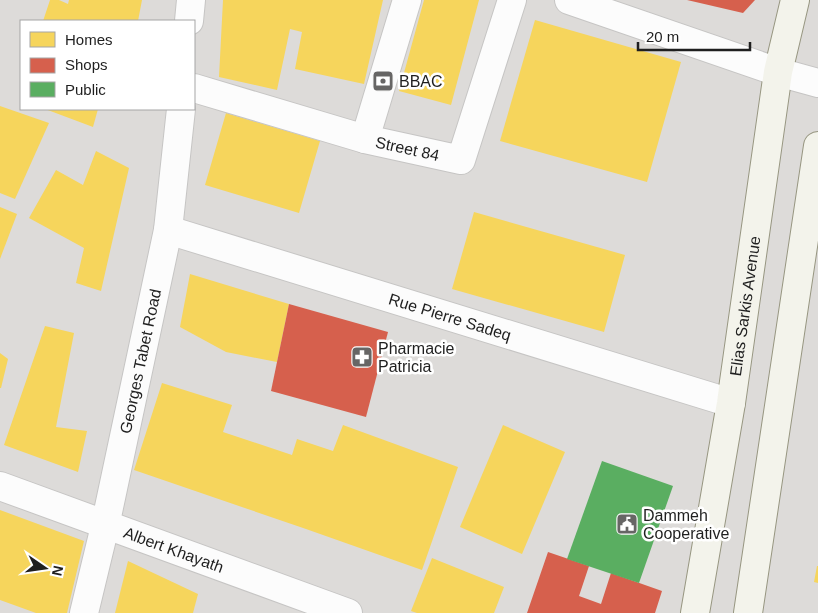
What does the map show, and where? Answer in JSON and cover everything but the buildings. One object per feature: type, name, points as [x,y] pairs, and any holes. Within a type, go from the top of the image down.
[{"type":"main road","name":"Elias Sarkis Avenue","points":[[695,613],[731,404],[778,72],[795,0]]},
{"type":"main road","points":[[748,613],[818,146]]},
{"type":"street","points":[[189,20],[191,0]]},
{"type":"street","points":[[366,139],[407,0]]},
{"type":"street","name":"Street 84","points":[[195,88],[366,139],[461,160],[512,0]]},
{"type":"street","points":[[568,0],[778,72],[818,83]]},
{"type":"street","name":"Georges Tabet Road","points":[[84,613],[105,526],[168,230],[181,110]]},
{"type":"street","name":"Rue Pierre Sadeq","points":[[168,230],[731,404]]},
{"type":"street","name":"Albert Khayath","points":[[0,486],[105,526],[348,613]]},
{"type":"shaded area","points":[[0,0],[818,0],[818,613],[0,613]]},
{"type":"place","name":"BBAC","points":[[383,81]]},
{"type":"place","name":"Pharmacie Patricia","points":[[362,357]]},
{"type":"place","name":"Dammeh Cooperative","points":[[627,524]]}]
